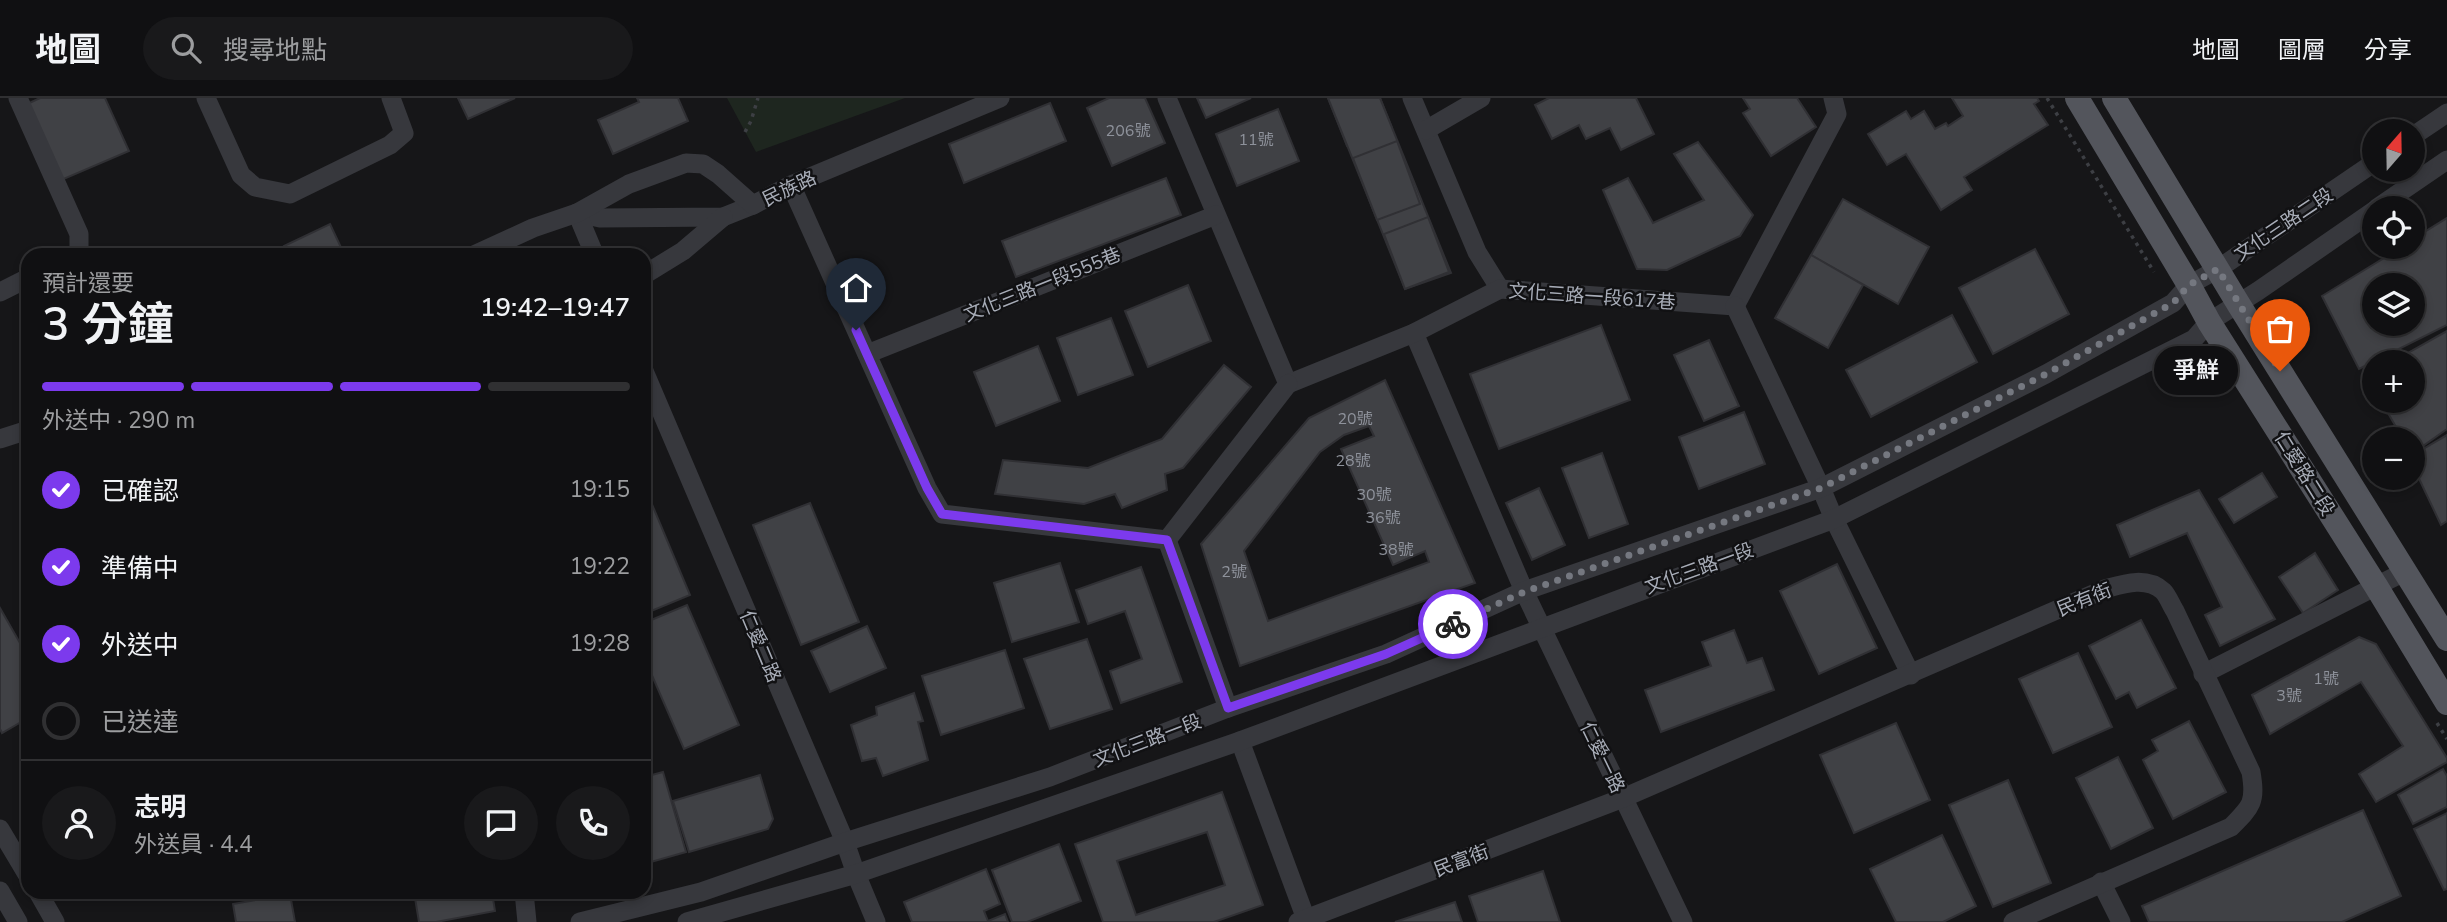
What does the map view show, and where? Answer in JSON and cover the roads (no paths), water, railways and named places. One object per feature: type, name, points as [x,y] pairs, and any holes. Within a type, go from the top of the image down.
[{"type":"main road","name":"仁愛路二段","points":[[2077,98],[2210,322],[2447,704]]},
{"type":"main road","name":"仁愛路二段","points":[[2114,98],[2447,639]]},
{"type":"street","points":[[18,98],[79,234],[79,248]]},
{"type":"street","points":[[206,98],[241,175],[255,187],[290,194],[390,145],[404,133],[391,98]]},
{"type":"street","name":"民族路","points":[[489,248],[533,228],[576,213],[629,184],[686,163],[703,164],[753,205],[791,185],[1000,98]]},
{"type":"street","points":[[1167,98],[1288,384]]},
{"type":"street","name":"文化三路一段617巷","points":[[1412,98],[1477,252],[1500,289],[1734,306]]},
{"type":"street","points":[[1426,130],[1481,98]]},
{"type":"street","points":[[1833,98],[1837,114],[1734,306],[1911,675]]},
{"type":"street","points":[[2426,127],[2447,113]]},
{"type":"street","name":"文化三路二段","points":[[2395,196],[2447,160]]},
{"type":"street","name":"文化三路二段","points":[[2189,285],[2218,269],[2362,171]]},
{"type":"street","points":[[791,185],[927,488],[942,514],[1167,540]]},
{"type":"street","points":[[651,271],[683,251],[723,217],[753,205]]},
{"type":"street","points":[[576,213],[600,218],[723,217]]},
{"type":"street","points":[[576,213],[591,248]]},
{"type":"street","name":"文化三路一段555巷","points":[[867,354],[1216,215]]},
{"type":"street","name":"文化三路二段","points":[[2210,322],[2362,219]]},
{"type":"street","points":[[0,292],[21,282]]},
{"type":"street","name":"文化三路一段","points":[[580,922],[701,891],[1050,777],[1228,708],[1386,654],[1524,592],[1821,488],[2057,368],[2173,303],[2189,285]]},
{"type":"street","points":[[1167,540],[1288,384],[1414,333],[1500,289]]},
{"type":"street","name":"文化三路一段","points":[[687,922],[856,874],[1240,741],[1834,519],[2194,339],[2210,322]]},
{"type":"street","name":"仁愛一路","points":[[1414,333],[1524,592],[1683,922]]},
{"type":"street","name":"仁愛二路","points":[[651,387],[845,842],[876,922]]},
{"type":"street","points":[[0,439],[21,432]]},
{"type":"street","points":[[1167,540],[1228,708]]},
{"type":"street","points":[[2203,674],[2406,570]]},
{"type":"street","name":"民有街","points":[[1623,798],[2105,589],[2133,581],[2150,584],[2164,592],[2251,772],[2255,794],[2246,812],[2231,827],[2013,922]]},
{"type":"street","points":[[1240,741],[1302,921]]},
{"type":"street","name":"民富街","points":[[1302,921],[1623,798]]},
{"type":"street","points":[[0,829],[21,864]]},
{"type":"street","points":[[2101,882],[2121,922]]},
{"type":"street","points":[[0,891],[18,922]]},
{"type":"street","points":[[42,899],[55,922]]},
{"type":"street","points":[[525,899],[527,922]]},
{"type":"place","name":"爭鮮","points":[[2280,371]]}]
